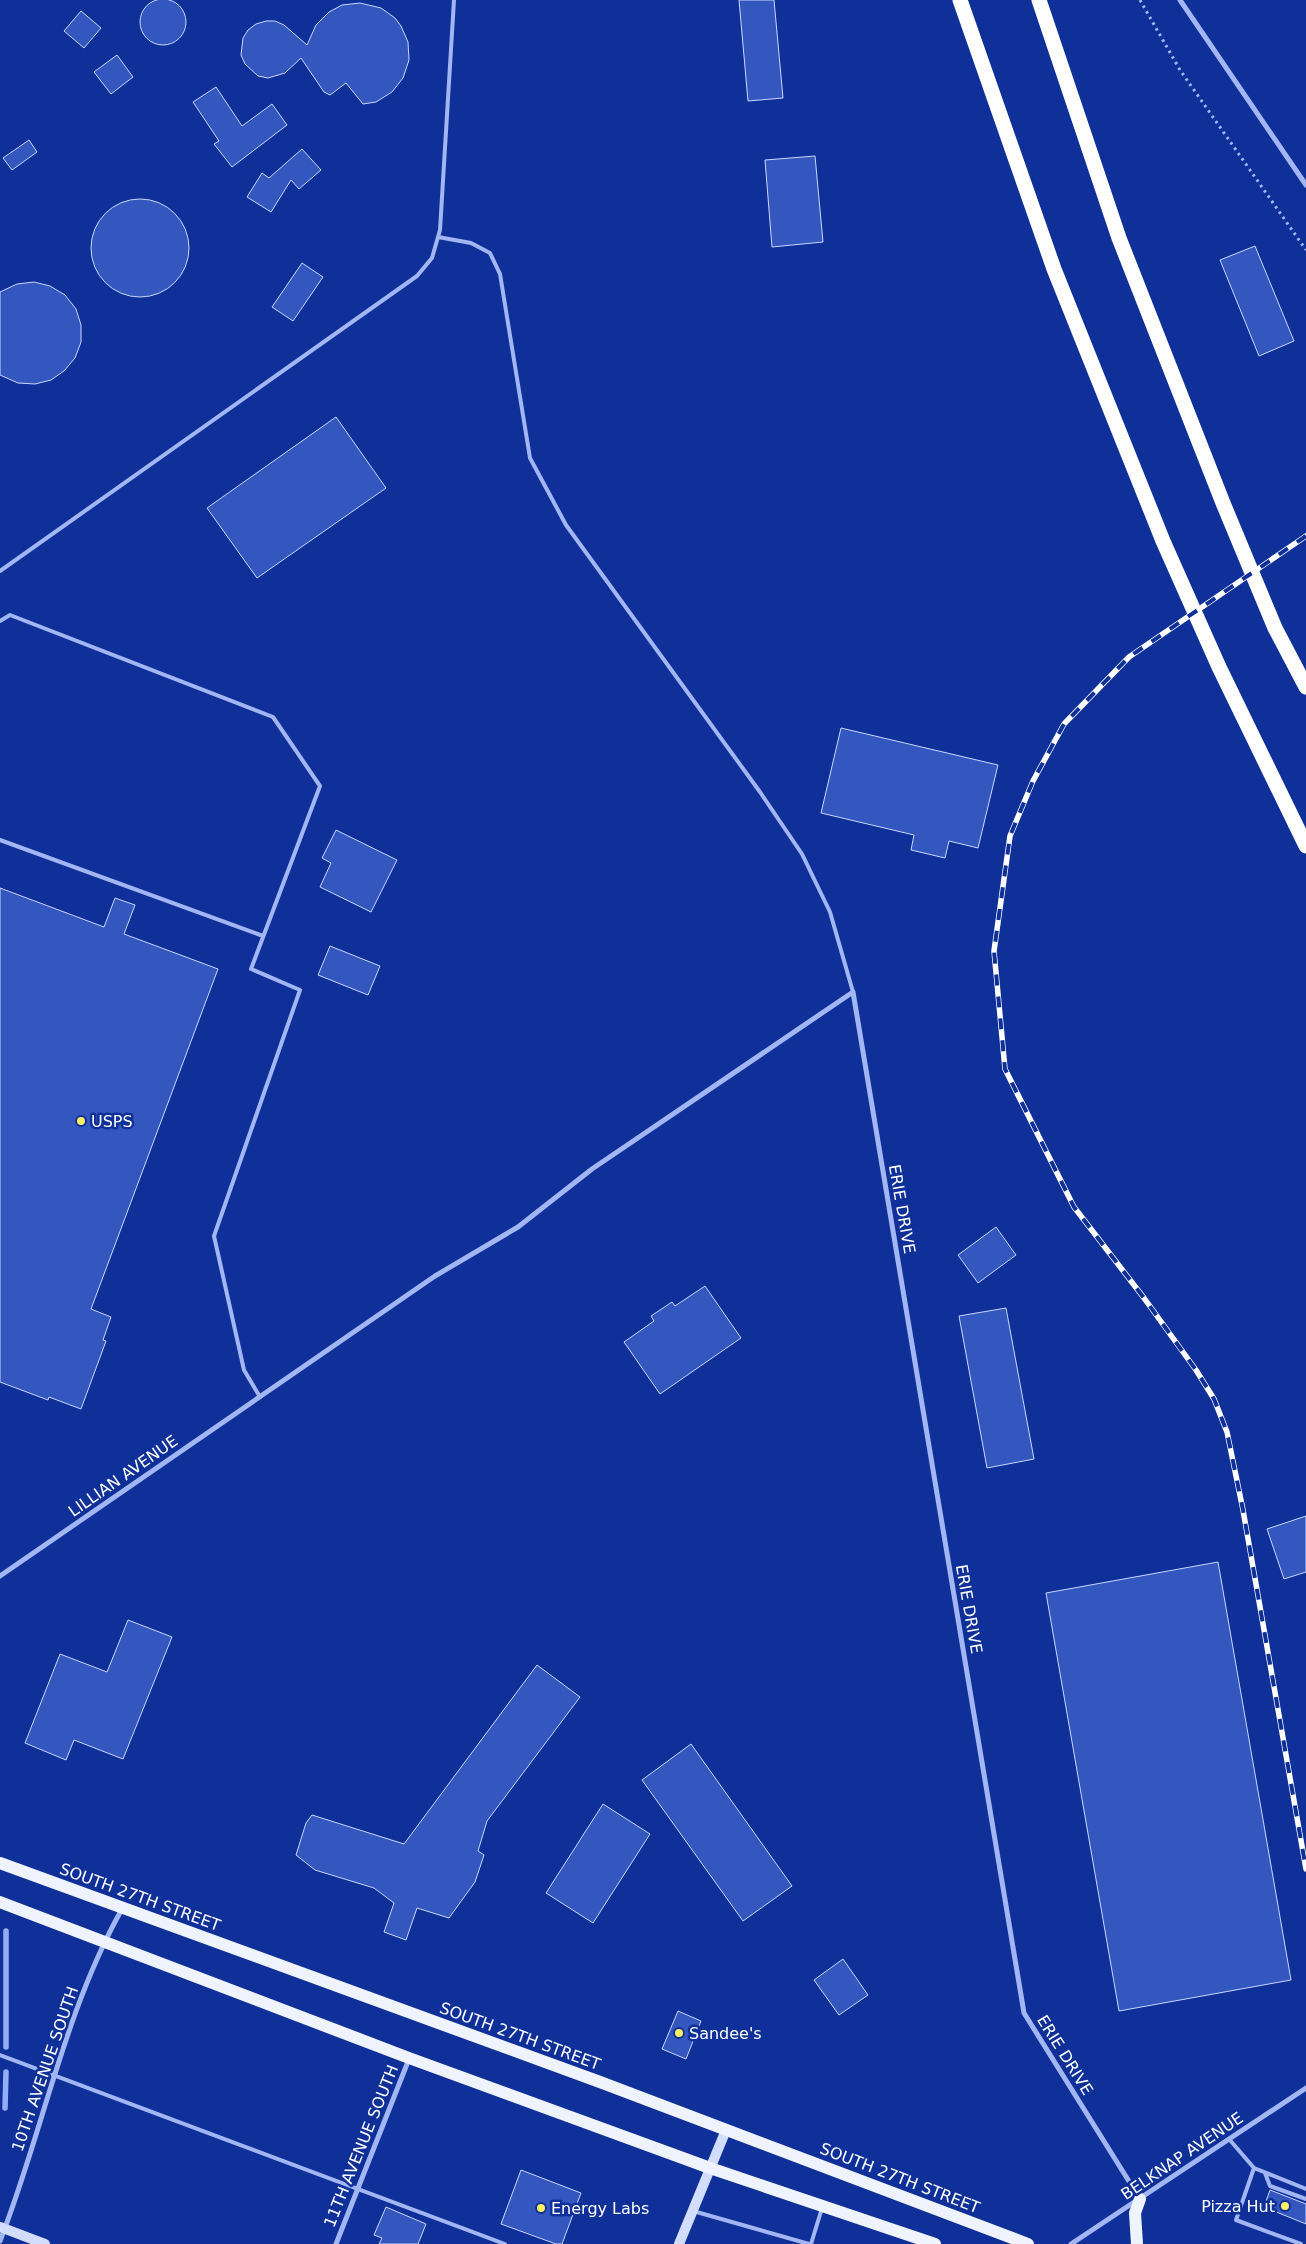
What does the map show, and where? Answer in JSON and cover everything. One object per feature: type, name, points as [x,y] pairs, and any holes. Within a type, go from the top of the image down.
[{"type":"highway","points":[[960,0],[1054,269],[1163,540],[1219,667],[1306,846]]},
{"type":"highway","points":[[1039,0],[1119,238],[1223,503],[1275,628],[1306,687]]},
{"type":"main road","name":"SOUTH 27TH STREET","points":[[0,1863],[726,2130],[1028,2244]]},
{"type":"main road","points":[[0,1902],[410,2058],[710,2168],[934,2244]]},
{"type":"main road","points":[[679,2244],[726,2130]]},
{"type":"main road","points":[[1137,2244],[1135,2213],[1140,2199]]},
{"type":"main road","points":[[2,2228],[46,2244]]},
{"type":"main road","points":[[912,2236],[923,2244]]},
{"type":"street","points":[[1180,0],[1306,185]]},
{"type":"street","name":"LILLIAN AVENUE","points":[[0,1576],[435,1276],[518,1227],[592,1169],[853,992]]},
{"type":"street","name":"ERIE DRIVE","points":[[853,992],[1024,2013],[1140,2199]]},
{"type":"street","name":"10TH AVENUE SOUTH","points":[[0,2241],[2,2228],[54,2074],[104,1941],[122,1908]]},
{"type":"street","name":"11TH AVENUE SOUTH","points":[[336,2244],[410,2058]]},
{"type":"street","name":"BELKNAP AVENUE","points":[[1071,2244],[1306,2088]]},
{"type":"lane","points":[[0,571],[417,276],[432,258],[438,237],[454,0]]},
{"type":"lane","points":[[438,237],[470,243],[490,253],[500,274],[530,458],[566,525],[760,792],[802,854],[830,912],[853,992]]},
{"type":"lane","points":[[0,622],[10,615],[273,717],[320,786],[251,969],[300,990],[214,1236],[244,1370],[260,1397]]},
{"type":"lane","points":[[0,840],[263,936]]},
{"type":"lane","points":[[0,2054],[356,2190],[505,2244]]},
{"type":"lane","points":[[1229,2139],[1254,2168],[1306,2189]]},
{"type":"lane","points":[[1254,2168],[1236,2220],[1302,2244]]},
{"type":"lane","points":[[1264,2172],[1270,2186],[1306,2199]]},
{"type":"lane","points":[[693,2211],[810,2244],[822,2206]]},
{"type":"path","points":[[1140,0],[1180,70],[1306,250]]},
{"type":"building","points":[[159,-1],[167,-1],[176,3],[182,9],[186,22],[182,35],[176,41],[167,45],[159,45],[150,41],[144,35],[140,26],[140,18],[144,9],[150,3]]},
{"type":"building","points":[[739,0],[774,0],[783,98],[748,101]]},
{"type":"building","points":[[360,3],[381,8],[395,18],[408,42],[409,60],[403,78],[392,92],[376,102],[363,104],[346,83],[330,95],[324,92],[301,58],[285,73],[268,78],[258,76],[245,64],[241,55],[243,38],[248,30],[256,24],[275,21],[284,25],[307,45],[316,25],[329,12],[342,5]]},
{"type":"building","points":[[81,11],[101,28],[84,48],[64,31]]},
{"type":"building","points":[[117,55],[133,77],[111,94],[94,72]]},
{"type":"building","points":[[216,87],[242,126],[272,104],[287,125],[232,167],[214,144],[219,141],[193,102]]},
{"type":"building","points":[[29,140],[37,152],[12,170],[3,158]]},
{"type":"building","points":[[302,149],[321,170],[299,189],[291,180],[271,212],[247,197],[262,173],[269,178]]},
{"type":"building","points":[[815,156],[823,242],[772,247],[765,160]]},
{"type":"building","points":[[130,199],[150,199],[159,202],[175,213],[186,229],[189,238],[189,258],[186,267],[175,283],[159,294],[150,297],[130,297],[113,289],[99,275],[91,258],[91,238],[99,221],[113,207]]},
{"type":"building","points":[[1255,246],[1294,341],[1259,356],[1220,260]]},
{"type":"building","points":[[302,263],[323,277],[293,321],[272,307]]},
{"type":"building","points":[[34,282],[50,286],[65,295],[76,309],[81,325],[81,342],[75,358],[64,371],[51,380],[35,384],[18,383],[0,375],[0,292],[17,284]]},
{"type":"building","points":[[336,417],[386,488],[257,578],[207,508]]},
{"type":"building","points":[[841,728],[998,765],[978,848],[949,841],[945,858],[911,850],[914,835],[821,813]]},
{"type":"building","points":[[336,830],[397,860],[371,912],[320,887],[331,863],[322,858]]},
{"type":"building","name":"USPS","points":[[0,888],[104,927],[115,898],[135,905],[124,934],[218,969],[91,1309],[111,1317],[103,1340],[106,1341],[81,1409],[49,1397],[48,1400],[0,1382]]},
{"type":"building","points":[[330,946],[380,966],[368,995],[318,975]]},
{"type":"building","points":[[996,1227],[1016,1255],[978,1283],[958,1255]]},
{"type":"building","points":[[705,1286],[741,1338],[660,1394],[624,1342],[654,1321],[651,1316],[672,1302],[675,1306]]},
{"type":"building","points":[[1006,1308],[1034,1459],[987,1468],[959,1316]]},
{"type":"building","points":[[1306,1516],[1306,1572],[1284,1579],[1267,1529]]},
{"type":"building","points":[[1218,1562],[1291,1980],[1119,2011],[1046,1593]]},
{"type":"building","points":[[128,1620],[172,1637],[123,1759],[74,1740],[66,1760],[25,1743],[60,1654],[107,1672]]},
{"type":"building","points":[[537,1665],[580,1697],[487,1821],[478,1851],[484,1855],[475,1882],[449,1918],[417,1908],[406,1940],[384,1932],[394,1903],[374,1888],[315,1870],[296,1855],[306,1823],[312,1815],[404,1844]]},
{"type":"building","points":[[691,1744],[792,1886],[743,1921],[642,1780]]},
{"type":"building","points":[[603,1804],[650,1834],[593,1923],[546,1893]]},
{"type":"building","points":[[843,1959],[868,1995],[839,2015],[814,1980]]},
{"type":"building","points":[[678,2011],[701,2021],[686,2059],[662,2049]]},
{"type":"building","name":"Energy Labs","points":[[521,2170],[581,2193],[562,2244],[556,2244],[501,2224]]},
{"type":"building","name":"Pizza Hut","points":[[1270,2190],[1306,2204],[1306,2224],[1264,2207]]},
{"type":"building","points":[[386,2207],[426,2224],[418,2244],[379,2244],[382,2238],[374,2235]]},
{"type":"waterway","points":[[6,1931],[6,2047]]},
{"type":"waterway","points":[[5,2108],[6,2072]]},
{"type":"railway","points":[[1306,536],[1129,657],[1064,724],[1033,781],[1010,836],[994,951],[1005,1069],[1074,1207],[1144,1298],[1196,1370],[1214,1399],[1227,1432],[1243,1510],[1306,1869]]},
{"type":"place","name":"USPS","points":[[81,1121]]},
{"type":"place","name":"Sandee's","points":[[679,2033]]},
{"type":"place","name":"Pizza Hut","points":[[1285,2206]]},
{"type":"place","name":"Energy Labs","points":[[541,2208]]}]
